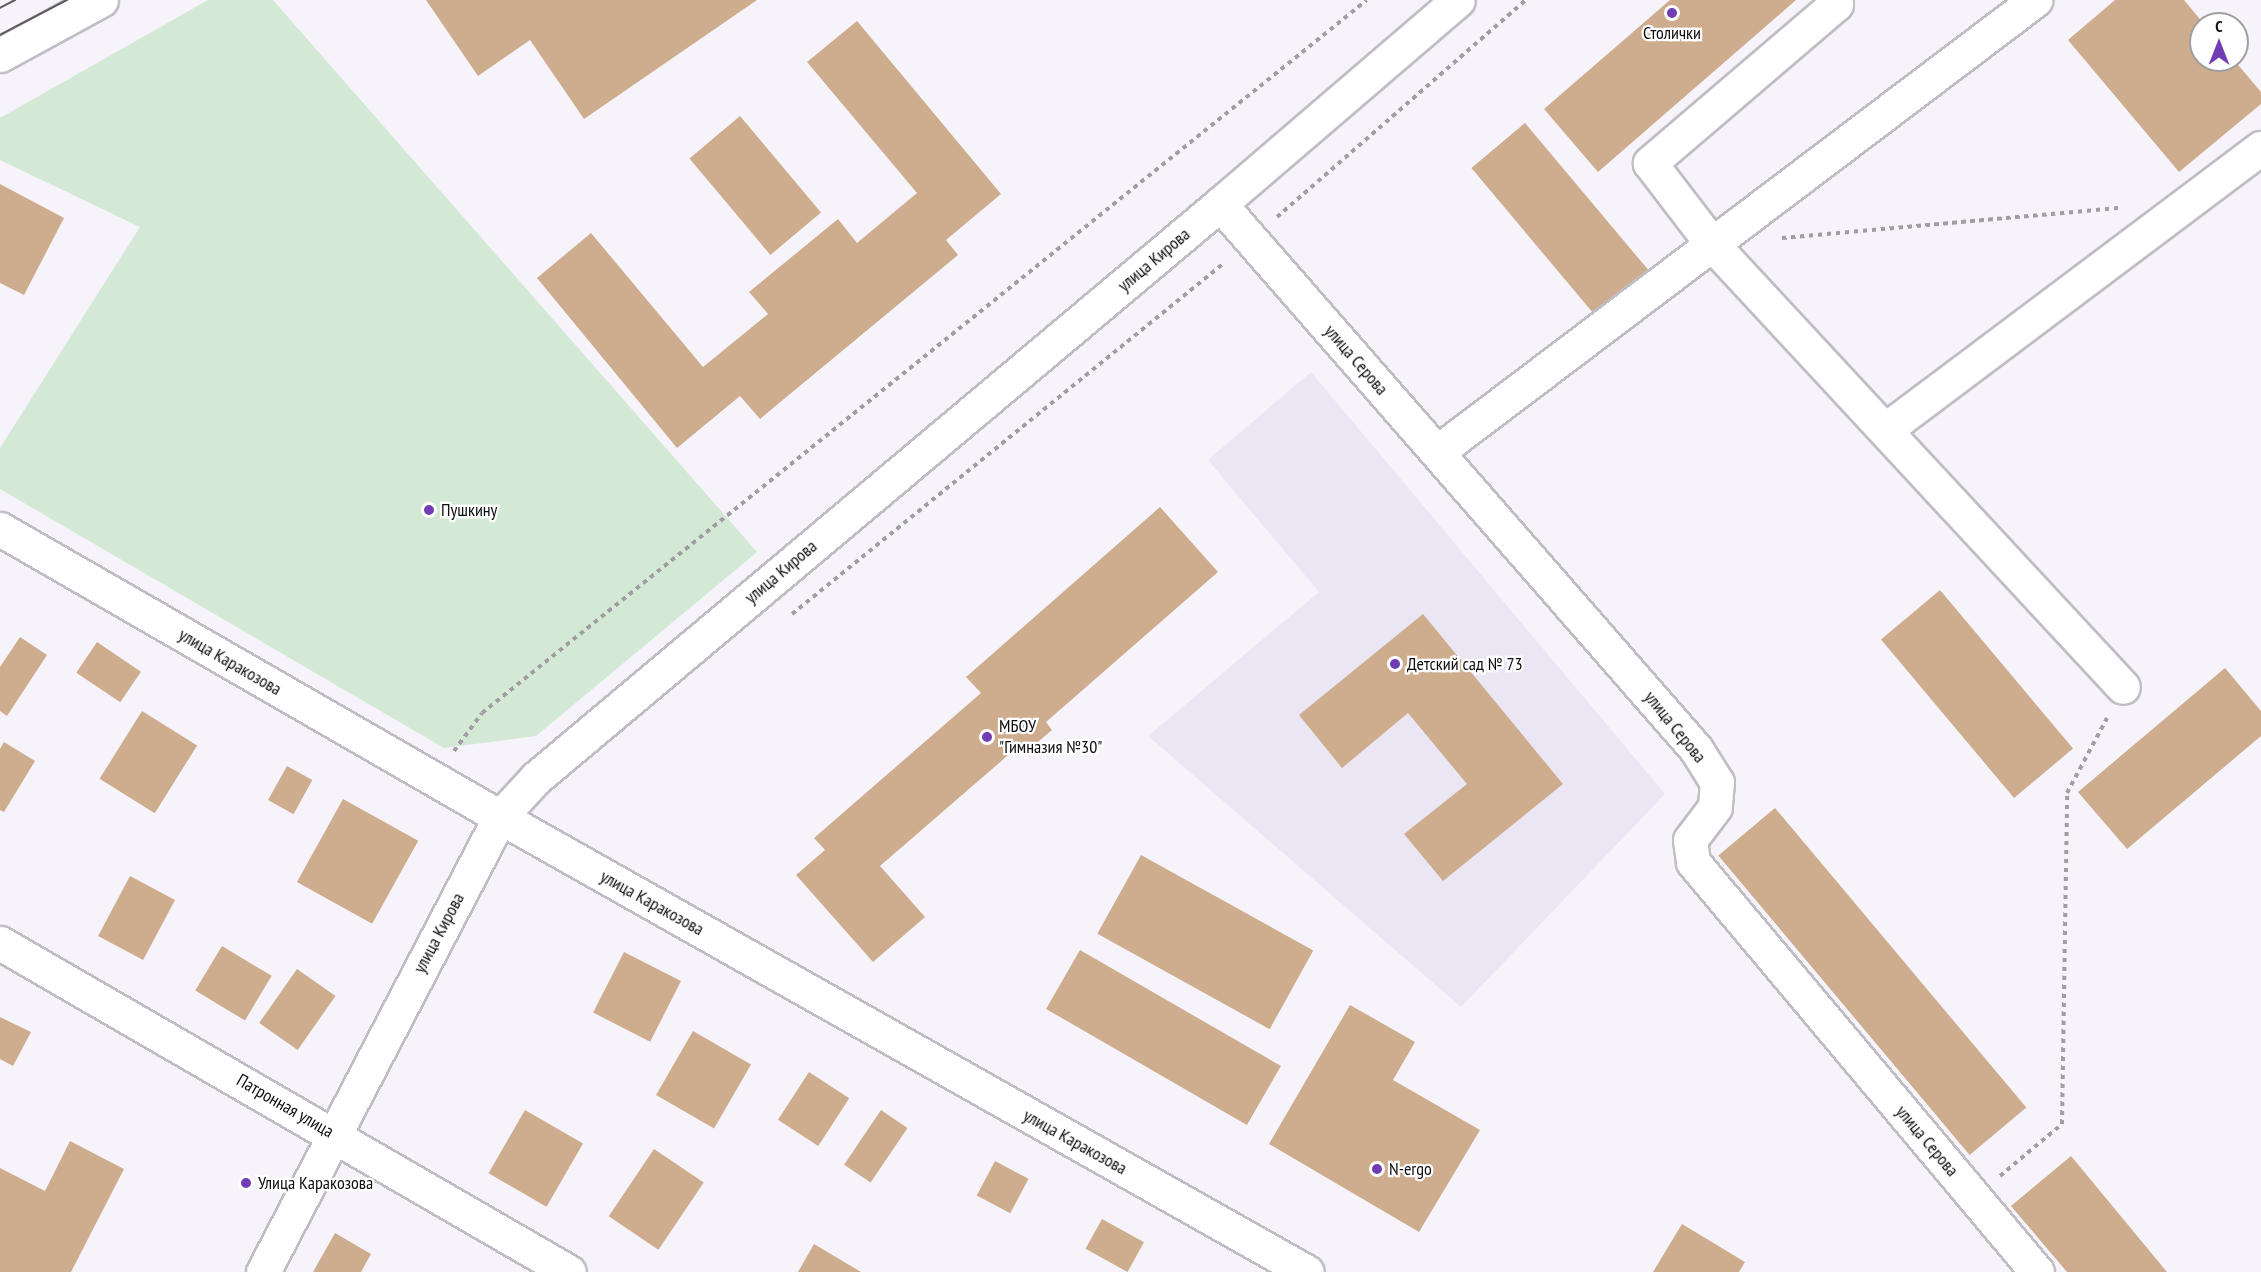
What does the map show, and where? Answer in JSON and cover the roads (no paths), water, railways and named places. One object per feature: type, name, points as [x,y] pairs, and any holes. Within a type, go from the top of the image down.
[{"type":"street","points":[[0,55],[101,0]]},
{"type":"street","name":"улица Кирова","points":[[263,1272],[500,817],[536,778],[1220,204],[1458,0]]},
{"type":"street","points":[[1833,0],[1836,4],[1650,163],[1713,244],[2123,687]]},
{"type":"street","points":[[1437,452],[2036,0]]},
{"type":"street","points":[[1885,430],[2261,147]]},
{"type":"street","name":"улица Серова","points":[[1220,204],[1696,749],[1716,782],[1715,807],[1690,840],[1693,862],[2037,1272]]},
{"type":"street","name":"улица Каракозова","points":[[0,529],[500,817],[1307,1272]]},
{"type":"street","name":"Патронная улица","points":[[0,943],[334,1134],[569,1272]]},
{"type":"tram line","points":[[0,8],[15,0]]},
{"type":"tram line","points":[[0,35],[67,0]]},
{"type":"place","name":"Столички","points":[[1672,13]]},
{"type":"place","name":"Пушкину","points":[[429,510]]},
{"type":"place","name":"Детский сад № 73","points":[[1395,664]]},
{"type":"place","name":"МБОУ \"Гимназия №30\"","points":[[987,737]]},
{"type":"place","name":"N-ergo","points":[[1377,1169]]},
{"type":"place","name":"Улица Каракозова","points":[[246,1183]]}]
